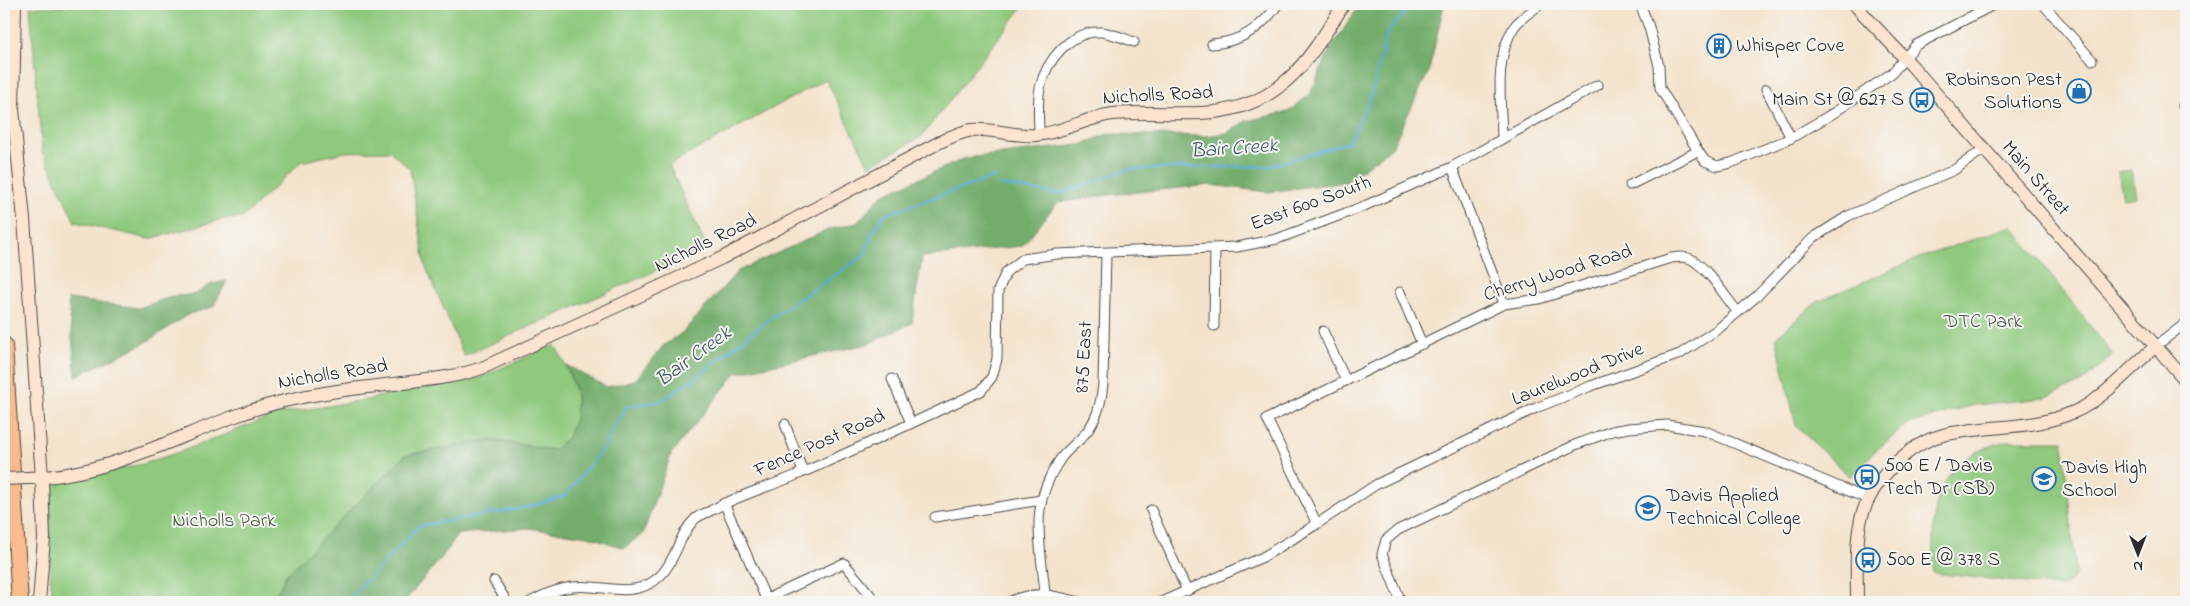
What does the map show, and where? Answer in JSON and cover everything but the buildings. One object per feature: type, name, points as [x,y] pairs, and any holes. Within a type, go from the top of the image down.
[{"type":"highway","points":[[4,345],[20,602]]},
{"type":"street","points":[[15,4],[13,109],[24,219],[42,478],[44,538],[39,602]]},
{"type":"street","points":[[1212,44],[1229,42],[1254,30],[1278,4]]},
{"type":"street","name":"Nicholls Road","points":[[4,479],[42,478],[78,473],[125,459],[241,414],[286,400],[334,391],[446,377],[477,370],[722,258],[949,137],[972,130],[1039,134],[1104,115],[1213,112],[1250,103],[1271,92],[1297,72],[1313,54],[1344,4]]},
{"type":"street","points":[[1502,137],[1500,90],[1504,47],[1516,25],[1541,4]]},
{"type":"street","points":[[1640,4],[1649,26],[1659,66],[1660,88],[1705,161],[1718,166],[1731,163],[1791,138],[1832,114],[1892,73],[1916,45],[1995,4]]},
{"type":"street","name":"Main Street","points":[[1854,4],[1905,58],[2186,381]]},
{"type":"street","points":[[2043,4],[2092,60]]},
{"type":"street","points":[[1039,134],[1040,87],[1051,62],[1065,45],[1081,35],[1099,32],[1134,42]]},
{"type":"street","name":"East 600 South","points":[[1057,254],[1237,248],[1277,239],[1362,207],[1452,167],[1502,137],[1598,85]]},
{"type":"street","points":[[1766,89],[1791,138]]},
{"type":"street","name":"Laurelwood Drive","points":[[1161,602],[1263,557],[1377,484],[1536,408],[1680,354],[1699,343],[1757,296],[1813,238],[1848,216],[1954,170],[1984,149]]},
{"type":"street","points":[[1630,185],[1698,151]]},
{"type":"street","points":[[1452,167],[1504,304]]},
{"type":"street","points":[[1214,326],[1215,249]]},
{"type":"street","name":"875 East","points":[[1045,594],[1038,540],[1040,500],[1060,460],[1083,436],[1094,421],[1101,401],[1104,384],[1106,253]]},
{"type":"street","name":"Fence Post Road","points":[[530,602],[543,594],[573,587],[595,587],[617,591],[638,588],[654,581],[672,560],[681,538],[696,519],[724,504],[803,472],[981,391],[992,377],[997,359],[998,291],[1006,272],[1023,259],[1057,254]]},
{"type":"street","name":"Cherry Wood Road","points":[[1317,524],[1267,419],[1504,304],[1539,299],[1671,258],[1682,256],[1690,259],[1704,271],[1738,312]]},
{"type":"street","points":[[1400,292],[1422,344]]},
{"type":"street","points":[[1857,602],[1858,539],[1862,518],[1868,499],[1894,463],[1914,449],[1942,436],[2046,422],[2075,412],[2094,400],[2156,346],[2186,323]]},
{"type":"street","points":[[1323,331],[1346,381]]},
{"type":"street","points":[[892,380],[911,423]]},
{"type":"street","points":[[785,424],[803,472]]},
{"type":"street","points":[[1401,602],[1382,554],[1386,540],[1398,530],[1575,445],[1612,431],[1667,425],[1705,431],[1868,499]]},
{"type":"street","points":[[935,517],[1040,500]]},
{"type":"street","points":[[724,504],[766,599],[844,563],[876,602]]},
{"type":"street","points":[[1151,510],[1188,591]]},
{"type":"street","points":[[494,581],[507,602]]},
{"type":"street","points":[[1008,602],[1022,596],[1045,594],[1079,602]]},
{"type":"green space","points":[[285,4],[1025,4],[922,136],[869,166],[826,79],[669,165],[707,248],[464,356],[425,265],[410,169],[390,151],[345,152],[301,162],[242,218],[224,219],[149,239],[75,222],[42,151],[30,7]]},
{"type":"green space","points":[[1360,4],[1444,4],[1429,71],[1392,147],[1346,182],[1268,192],[1211,185],[1107,195],[1057,203],[1022,246],[922,257],[912,323],[868,344],[736,373],[671,454],[643,534],[624,548],[588,536],[528,528],[458,534],[443,556],[404,602],[273,602],[286,575],[405,455],[489,440],[554,450],[568,437],[575,419],[577,393],[566,365],[607,387],[635,380],[664,345],[682,333],[738,271],[830,229],[857,223],[882,195],[966,158],[1080,145],[1108,134],[1205,136],[1227,133],[1246,121],[1288,112],[1310,94],[1329,52]]},
{"type":"green space","points":[[2131,170],[2136,197],[2123,199],[2118,172]]},
{"type":"green space","name":"DTC Park","points":[[2012,226],[2113,355],[2082,382],[2044,398],[1974,405],[1908,424],[1874,452],[1850,477],[1796,426],[1776,337],[1817,302],[1916,259]]},
{"type":"green space","points":[[227,281],[213,307],[189,314],[145,343],[76,376],[68,299],[139,308],[170,297],[196,294],[211,284]]},
{"type":"green space","name":"Nicholls Park","points":[[555,345],[571,378],[576,401],[574,425],[563,442],[554,450],[489,440],[286,575],[273,602],[58,602],[52,595],[48,536],[50,491],[56,482],[143,464],[278,414],[371,399],[394,392],[478,378]]},
{"type":"green space","points":[[2006,441],[2063,441],[2076,575],[2064,587],[1933,573],[1933,527],[1941,490],[1950,474],[1963,461],[1981,450]]},
{"type":"waterway","name":"Bair Creek","points":[[999,185],[1059,194],[1128,169],[1271,166],[1349,142],[1370,100],[1387,33],[1412,4]]},
{"type":"waterway","name":"Bair Creek","points":[[346,602],[419,526],[524,508],[565,496],[605,445],[627,406],[661,401],[696,377],[768,320],[865,255],[871,235],[884,215],[994,177]]},
{"type":"place","name":"Whisper Cove","points":[[1719,46]]},
{"type":"place","name":"Robinson Pest Solutions","points":[[2079,91]]},
{"type":"place","name":"Main St @ 627 S","points":[[1922,100]]},
{"type":"place","name":"500 E / Davis Tech Dr (SB)","points":[[1867,477]]},
{"type":"place","name":"Davis High School","points":[[2044,479]]},
{"type":"place","name":"Davis Applied Technical College","points":[[1648,508]]},
{"type":"place","name":"500 E @ 378 S","points":[[1868,560]]}]
